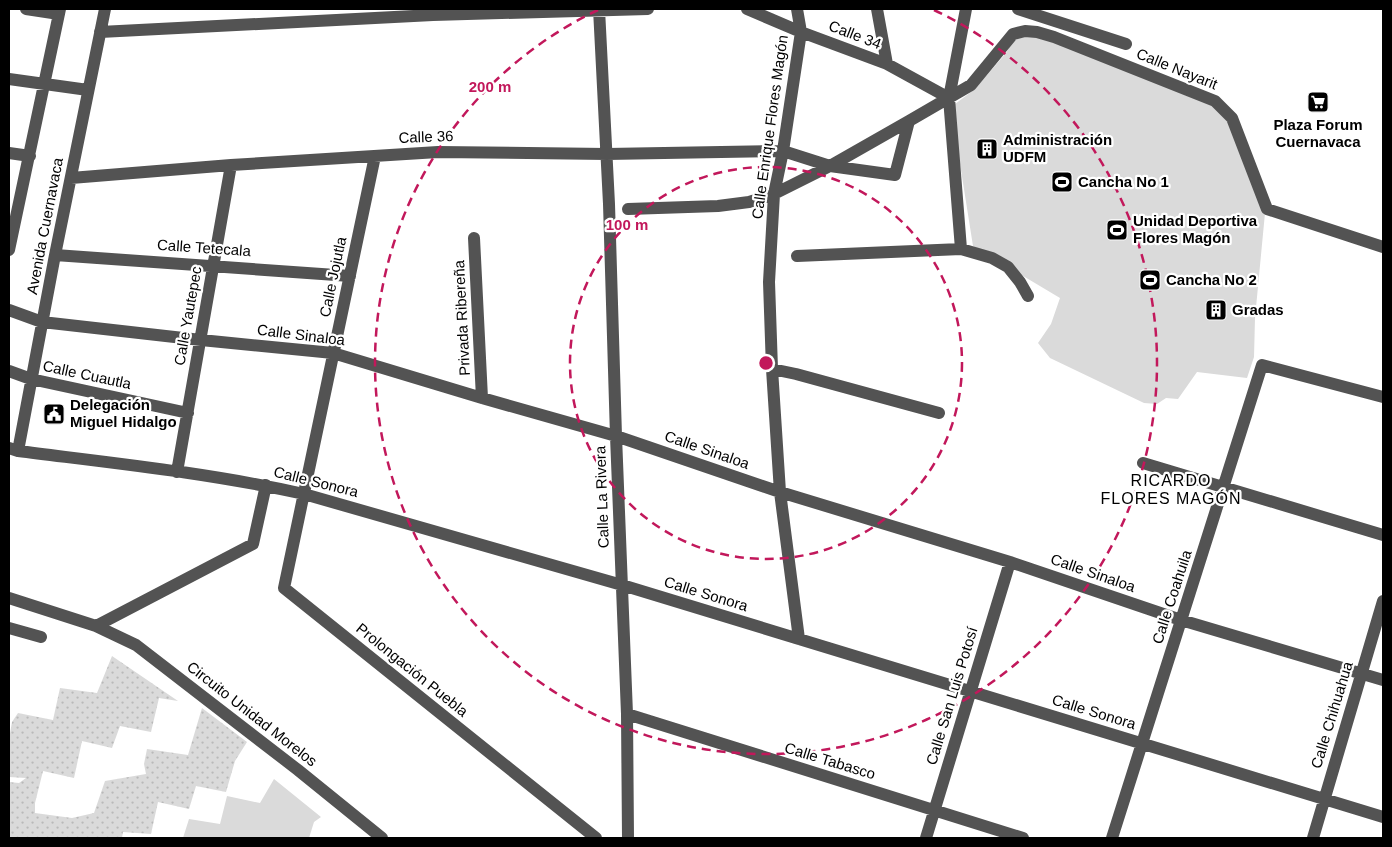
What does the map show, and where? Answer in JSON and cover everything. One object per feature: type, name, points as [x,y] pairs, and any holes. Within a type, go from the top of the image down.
[{"type":"street","points":[[9,250],[12,223],[30,156],[60,11],[26,9]]},
{"type":"street","name":"Avenida Cuernavaca","points":[[13,450],[31,379],[105,9]]},
{"type":"street","points":[[100,32],[433,12],[648,9]]},
{"type":"street","name":"Calle 34","points":[[747,9],[801,32],[887,64],[949,98]]},
{"type":"street","name":"Calle Enrique Flores Magón","points":[[797,9],[801,32],[783,151],[774,194],[769,282],[772,369],[780,492],[799,639]]},
{"type":"street","points":[[877,9],[887,64]]},
{"type":"street","points":[[961,249],[949,98],[966,9]]},
{"type":"street","points":[[1018,9],[1126,44]]},
{"type":"street","name":"Calle La Rivera","points":[[599,10],[607,154],[627,714],[628,838]]},
{"type":"street","name":"Calle Nayarit","points":[[949,98],[971,85],[1013,34],[1024,31],[1038,32],[1054,37],[1215,101],[1232,118],[1267,209],[1383,247]]},
{"type":"street","points":[[9,78],[88,90]]},
{"type":"street","points":[[628,209],[718,206],[749,202],[774,194],[830,166],[949,98]]},
{"type":"street","name":"Calle 36","points":[[71,178],[231,165],[438,152],[607,154],[783,151],[830,166],[895,175],[909,122]]},
{"type":"street","points":[[9,153],[30,156]]},
{"type":"street","name":"Calle Jojutla","points":[[304,494],[375,156]]},
{"type":"street","name":"Calle Yautepec","points":[[177,472],[231,165]]},
{"type":"street","name":"Privada Ribereña","points":[[474,238],[482,398]]},
{"type":"street","points":[[797,256],[961,249],[992,258],[1008,267],[1028,296]]},
{"type":"street","name":"Calle Tetecala","points":[[55,255],[350,276]]},
{"type":"street","name":"Calle Sinaloa","points":[[9,310],[42,322],[333,353],[616,436],[780,492],[1010,562],[1181,620],[1383,680]]},
{"type":"street","name":"Calle Coahuila","points":[[1112,838],[1262,365],[1383,397]]},
{"type":"street","points":[[772,369],[939,413]]},
{"type":"street","name":"Calle Cuautla","points":[[9,371],[31,379],[188,413]]},
{"type":"street","name":"Calle Sonora","points":[[13,450],[177,472],[304,494],[622,584],[1383,817]]},
{"type":"street","points":[[1143,463],[1383,535]]},
{"type":"street","points":[[96,626],[253,544],[266,486]]},
{"type":"street","name":"Prolongación Puebla","points":[[304,494],[284,588],[596,838]]},
{"type":"street","name":"Calle San Luis Potosí","points":[[926,838],[1010,562]]},
{"type":"street","name":"Circuito Unidad Morelos","points":[[9,598],[96,626],[136,646],[298,770],[382,838]]},
{"type":"street","name":"Calle Chihuahua","points":[[1313,838],[1383,602]]},
{"type":"street","points":[[12,633],[41,637]]},
{"type":"street","name":"Calle Tabasco","points":[[627,714],[1023,838]]},
{"type":"shaded area","name":"Unidad Deportiva Flores Magón","points":[[1037,33],[1215,105],[1228,118],[1265,213],[1255,318],[1254,357],[1247,378],[1197,372],[1178,399],[1166,398],[1157,404],[1144,403],[1050,358],[1038,343],[1051,324],[1060,298],[973,246],[951,107],[975,89],[1006,53],[1015,38]]},
{"type":"shaded area","points":[[112,656],[178,701],[159,698],[151,732],[120,726],[112,748],[82,741],[74,778],[43,771],[35,803],[35,813],[72,818],[94,813],[105,781],[146,774],[144,764],[147,749],[188,755],[202,708],[247,742],[235,761],[226,792],[196,786],[189,809],[158,802],[151,834],[123,832],[122,838],[9,838],[9,782],[19,783],[26,778],[9,777],[9,739],[12,722],[18,713],[53,720],[60,688],[97,693]]},
{"type":"shaded area","points":[[274,779],[321,817],[314,822],[309,838],[183,838],[189,819],[220,824],[227,796],[260,803]]},
{"type":"place","name":"Plaza Forum Cuernavaca","points":[[1318,102]]},
{"type":"place","name":"Administración UDFM","points":[[987,149]]},
{"type":"place","name":"Cancha No 1","points":[[1062,182]]},
{"type":"place","name":"Unidad Deportiva Flores Magón","points":[[1117,230]]},
{"type":"place","name":"Cancha No 2","points":[[1150,280]]},
{"type":"place","name":"Gradas","points":[[1216,310]]},
{"type":"place","name":"Delegación Miguel Hidalgo","points":[[54,414]]},
{"type":"district","name":"RICARDO FLORES MAGÓN","points":[[1171,489]]}]
